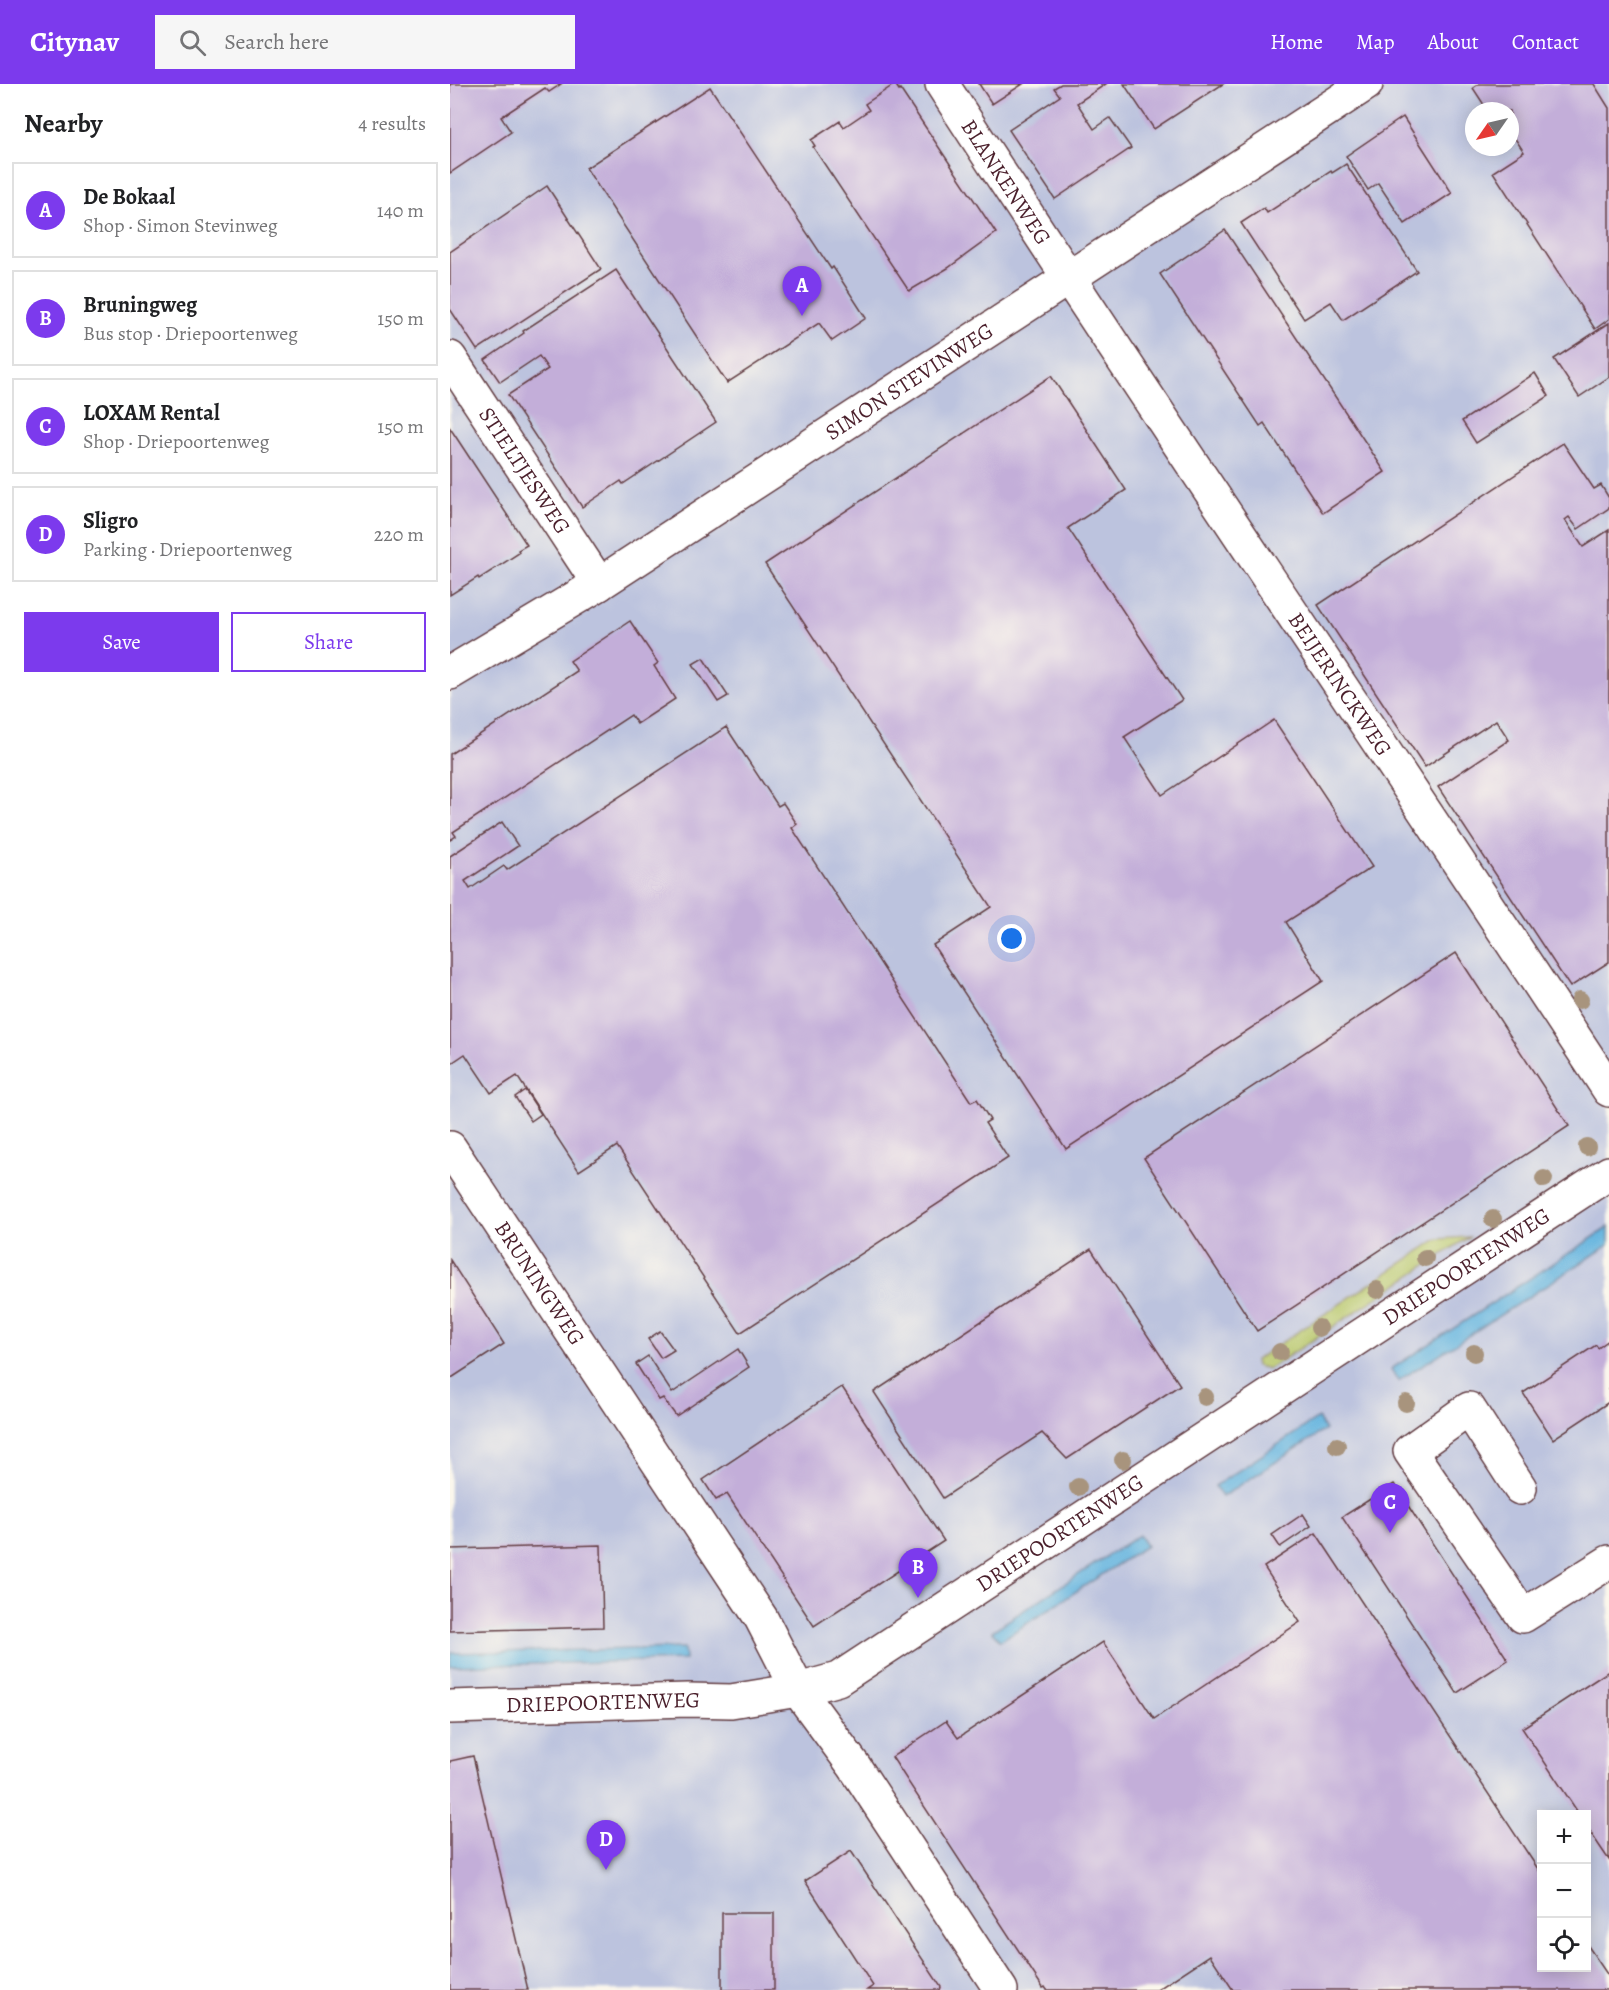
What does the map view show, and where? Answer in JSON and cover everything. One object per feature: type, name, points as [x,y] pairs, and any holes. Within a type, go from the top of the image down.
[{"type":"street","name":"BLANKENWEG","points":[[942,84],[1068,279]]},
{"type":"street","name":"SIMON STEVINWEG","points":[[450,673],[599,584],[1366,84]]},
{"type":"street","name":"BEIJERINCKWEG","points":[[1068,279],[1609,1090]]},
{"type":"street","name":"STIELTJESWEG","points":[[450,358],[599,584]]},
{"type":"street","name":"BRUNINGWEG","points":[[450,1148],[761,1618],[798,1690],[854,1766],[1001,1990]]},
{"type":"street","name":"DRIEPOORTENWEG","points":[[450,1707],[688,1700],[731,1701],[798,1690],[838,1679],[1609,1173]]},
{"type":"street","points":[[1520,1488],[1469,1410],[1410,1450],[1522,1616],[1609,1562]]},
{"type":"shaded area","points":[[450,84],[1609,84],[1609,1990],[450,1990]]},
{"type":"green space","points":[[1469,1237],[1269,1369],[1256,1366],[1255,1360],[1438,1239]]},
{"type":"water","points":[[1609,1227],[1609,1245],[1398,1381],[1391,1369]]},
{"type":"water","points":[[1318,1418],[1325,1430],[1222,1497],[1215,1486]]},
{"type":"water","points":[[1139,1535],[1146,1546],[1000,1641],[992,1631]]},
{"type":"water","points":[[684,1648],[685,1660],[450,1666],[450,1653]]},
{"type":"building","points":[[450,84],[561,84],[549,92],[545,88],[501,117],[511,132],[450,173]]},
{"type":"building","points":[[895,84],[996,233],[948,268],[909,291],[813,147],[815,146],[811,140],[840,121],[844,127],[869,110],[865,104]]},
{"type":"building","points":[[979,84],[1023,84],[992,104]]},
{"type":"building","points":[[1061,84],[1106,84],[1077,103],[1094,129],[1110,118],[1131,148],[1055,199],[1009,130],[1060,96],[1054,88]]},
{"type":"building","points":[[1124,84],[1223,84],[1154,129]]},
{"type":"building","points":[[1479,84],[1594,84],[1609,108],[1609,319],[1595,329],[1493,172],[1524,152],[1519,144],[1519,102],[1482,102],[1473,88]]},
{"type":"building","points":[[710,87],[866,318],[832,341],[819,323],[727,383],[586,168]]},
{"type":"building","points":[[1403,117],[1452,193],[1405,224],[1378,183],[1368,190],[1346,156]]},
{"type":"building","points":[[1346,164],[1417,271],[1343,320],[1331,302],[1304,319],[1241,223],[1264,208],[1267,213],[1331,171],[1332,173]]},
{"type":"building","points":[[547,186],[601,269],[477,350],[450,309],[450,252]]},
{"type":"building","points":[[1225,230],[1385,472],[1323,513],[1264,423],[1260,426],[1160,274]]},
{"type":"building","points":[[616,270],[716,422],[623,484],[621,481],[582,507],[508,395],[548,369],[539,356],[500,382],[485,360],[524,333],[523,331]]},
{"type":"building","points":[[1609,323],[1609,377],[1579,397],[1554,359]]},
{"type":"building","points":[[1535,373],[1549,396],[1476,443],[1462,421]]},
{"type":"building","points":[[1051,376],[1126,490],[1068,528],[1182,700],[1124,737],[1162,795],[1274,720],[1372,867],[1286,922],[1323,981],[1066,1149],[933,945],[991,907],[765,564]]},
{"type":"building","points":[[450,428],[527,545],[518,550],[519,553],[479,579],[478,577],[450,595]]},
{"type":"building","points":[[1563,443],[1594,489],[1601,485],[1609,498],[1609,508],[1578,529],[1569,517],[1565,520],[1583,547],[1609,530],[1609,962],[1570,987],[1438,787],[1509,740],[1496,720],[1425,767],[1318,605]]},
{"type":"building","points":[[630,621],[658,663],[654,666],[675,699],[637,724],[631,715],[453,832],[456,836],[450,840],[450,754],[577,671],[570,661]]},
{"type":"building","points":[[703,658],[728,696],[718,702],[693,664]]},
{"type":"building","points":[[726,727],[778,806],[783,803],[797,824],[792,828],[971,1102],[977,1099],[990,1120],[985,1123],[1008,1158],[740,1333],[617,1146],[579,1171],[517,1076],[491,1093],[465,1054],[450,1064],[450,856],[502,822],[518,846],[465,881],[470,889],[504,866],[507,870]]},
{"type":"building","points":[[1456,953],[1569,1126],[1257,1331],[1144,1158]]},
{"type":"building","points":[[525,1090],[541,1114],[531,1121],[515,1097]]},
{"type":"building","points":[[1091,1249],[1180,1385],[1067,1459],[1042,1433],[943,1498],[874,1392]]},
{"type":"building","points":[[450,1260],[504,1344],[450,1379]]},
{"type":"building","points":[[660,1331],[674,1350],[661,1358],[648,1339]]},
{"type":"building","points":[[1609,1340],[1609,1402],[1553,1439],[1523,1393],[1596,1345],[1598,1348]]},
{"type":"building","points":[[738,1349],[749,1367],[676,1416],[663,1398],[659,1400],[636,1364],[648,1356],[672,1393]]},
{"type":"building","points":[[842,1387],[944,1541],[814,1626],[727,1494],[716,1500],[703,1480]]},
{"type":"building","points":[[1394,1484],[1508,1660],[1457,1693],[1342,1517]]},
{"type":"building","points":[[1303,1514],[1311,1526],[1280,1547],[1272,1535]]},
{"type":"building","points":[[1316,1533],[1537,1867],[1537,1972],[1591,1972],[1591,1950],[1609,1977],[1609,1990],[1233,1990],[1210,1955],[1157,1990],[1047,1990],[1043,1988],[892,1757],[946,1721],[958,1738],[1103,1642],[1154,1719],[1300,1622],[1264,1567]]},
{"type":"building","points":[[601,1545],[603,1627],[450,1631],[450,1549]]},
{"type":"building","points":[[1609,1671],[1609,1860],[1591,1833],[1591,1810],[1576,1810],[1522,1728]]},
{"type":"building","points":[[473,1756],[528,1990],[450,1990],[450,1761]]},
{"type":"building","points":[[851,1851],[941,1987],[940,1990],[867,1990],[873,1986],[805,1881]]},
{"type":"building","points":[[722,1913],[774,1913],[774,1990],[722,1990]]},
{"type":"place","name":"De Bokaal","points":[[802,316]]},
{"type":"place","name":"LOXAM Rental","points":[[1390,1533]]},
{"type":"place","name":"Bruningweg","points":[[918,1598]]},
{"type":"place","name":"Sligro","points":[[606,1870]]}]
